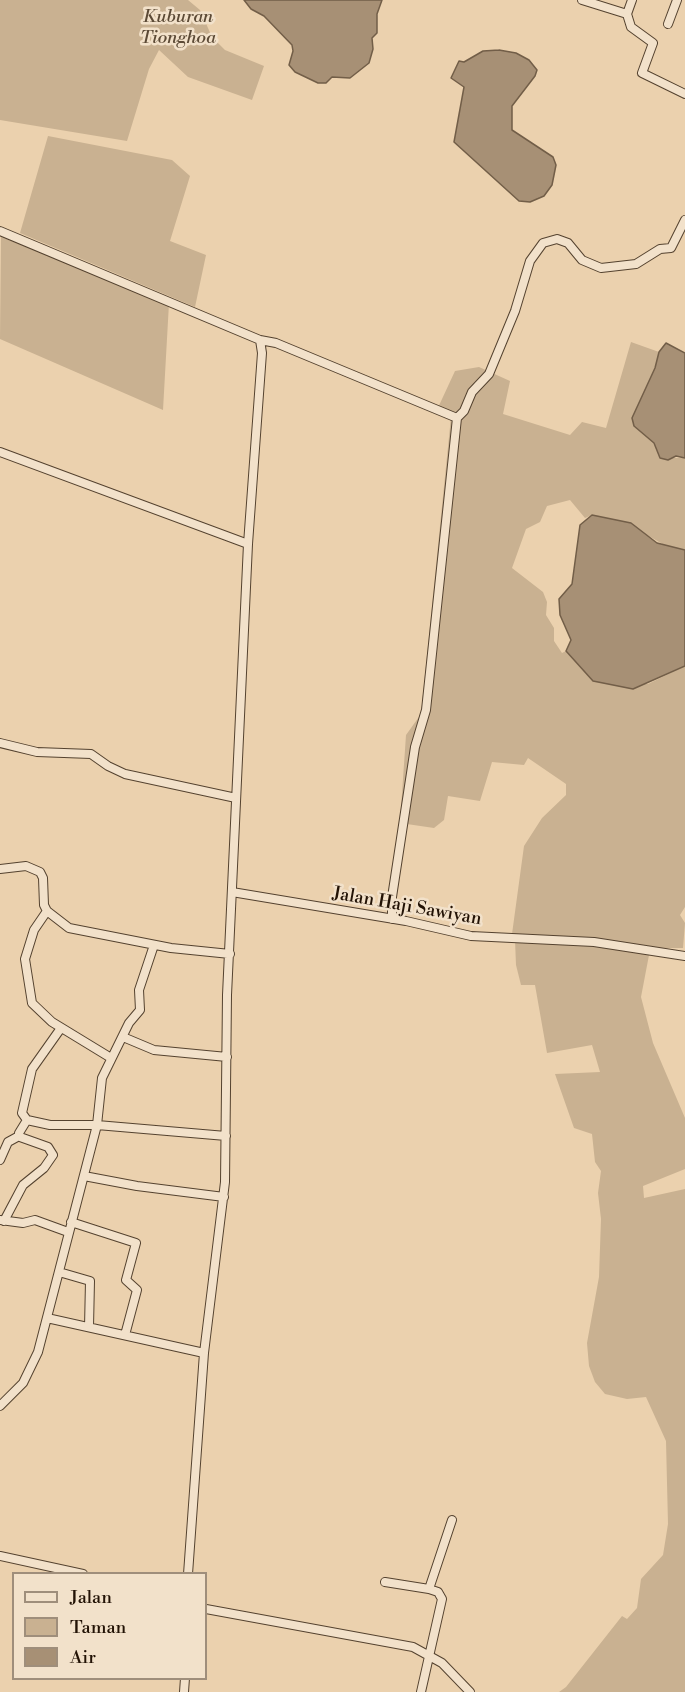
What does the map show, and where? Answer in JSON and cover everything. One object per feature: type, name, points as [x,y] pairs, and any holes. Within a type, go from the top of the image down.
[{"type":"street","points":[[582,0],[627,14]]},
{"type":"street","points":[[632,0],[627,14],[632,27],[653,43],[642,73],[685,94]]},
{"type":"street","points":[[668,24],[677,0]]},
{"type":"street","points":[[392,919],[392,897],[415,747],[426,710],[457,418],[464,411],[472,392],[489,374],[515,311],[530,261],[543,243],[557,239],[568,243],[582,260],[601,268],[636,264],[660,249],[671,248],[685,220]]},
{"type":"street","points":[[0,231],[260,340],[276,344],[457,418]]},
{"type":"street","points":[[188,1572],[204,1353],[224,1197],[232,891],[248,544],[262,353],[260,340]]},
{"type":"street","points":[[0,452],[248,544]]},
{"type":"street","points":[[0,743],[37,752],[91,754],[125,774],[236,798]]},
{"type":"street","points":[[0,869],[26,866],[40,872],[44,884],[44,905],[47,911],[69,928],[154,945],[230,954]]},
{"type":"street","name":"Jalan Haji Sawiyan","points":[[232,891],[392,919],[471,936],[594,942],[685,956]]},
{"type":"street","points":[[47,911],[34,930],[25,959],[24,970],[32,1003],[39,1012],[61,1028],[111,1058]]},
{"type":"street","points":[[0,1406],[14,1394],[32,1370],[97,1125],[100,1085],[111,1058],[140,1010],[139,990],[154,945]]},
{"type":"street","points":[[61,1028],[32,1069],[21,1113],[27,1120],[56,1126],[76,1123],[226,1136]]},
{"type":"street","points":[[123,1037],[147,1048],[227,1057]]},
{"type":"street","points":[[0,1160],[8,1142],[19,1136],[27,1120]]},
{"type":"street","points":[[19,1136],[24,1140],[48,1147],[53,1155],[44,1168],[23,1185],[2,1220],[26,1223],[35,1220],[68,1232]]},
{"type":"street","points":[[84,1176],[137,1186],[224,1197]]},
{"type":"street","points":[[71,1222],[136,1243],[126,1281],[137,1290],[125,1335]]},
{"type":"street","points":[[59,1272],[90,1281],[89,1327]]},
{"type":"street","points":[[47,1318],[204,1353]]},
{"type":"street","points":[[429,1588],[452,1520]]},
{"type":"street","points":[[0,1556],[74,1572]]},
{"type":"street","points":[[385,1582],[429,1588],[438,1592],[442,1602],[421,1692]]},
{"type":"street","points":[[207,1610],[413,1647],[442,1662],[470,1692]]},
{"type":"green space","name":"Kuburan Tionghoa","points":[[0,0],[188,0],[200,10],[212,37],[225,50],[264,66],[252,100],[188,77],[159,50],[149,69],[127,141],[0,120]]},
{"type":"green space","points":[[48,136],[172,160],[190,176],[170,241],[206,255],[195,307],[20,233]]},
{"type":"green space","points":[[1,237],[169,303],[163,410],[0,339]]},
{"type":"green space","points":[[631,342],[659,352],[655,368],[632,418],[654,443],[660,458],[685,458],[685,550],[666,546],[647,535],[592,515],[585,518],[570,500],[547,506],[540,522],[526,529],[512,568],[543,592],[547,602],[546,615],[554,628],[554,641],[562,653],[566,651],[593,681],[648,684],[685,666],[685,907],[680,915],[685,923],[683,948],[647,948],[602,939],[512,934],[524,846],[542,818],[566,795],[566,784],[528,758],[524,765],[492,762],[480,801],[448,796],[444,820],[434,828],[400,823],[406,735],[421,714],[451,417],[436,412],[455,371],[479,367],[510,381],[503,414],[570,435],[582,422],[606,428]]},
{"type":"green space","points":[[515,940],[603,944],[649,955],[641,997],[653,1043],[685,1118],[685,1169],[643,1186],[644,1198],[685,1189],[685,1692],[559,1692],[566,1687],[622,1616],[627,1619],[637,1608],[641,1579],[663,1555],[668,1524],[666,1441],[646,1397],[627,1399],[605,1394],[595,1382],[589,1366],[587,1343],[599,1277],[601,1219],[598,1193],[601,1171],[595,1162],[592,1134],[574,1128],[555,1074],[600,1072],[592,1045],[547,1053],[535,985],[521,985],[516,965]]},
{"type":"water","points":[[244,0],[382,0],[377,14],[377,33],[372,38],[373,49],[369,63],[350,78],[332,77],[326,83],[318,83],[295,72],[289,65],[293,51],[292,45],[264,16],[251,9]]},
{"type":"water","points":[[499,50],[516,53],[529,60],[537,70],[512,106],[512,130],[553,157],[556,165],[552,185],[544,196],[530,202],[519,201],[454,142],[464,87],[451,78],[459,61],[464,62],[483,51]]},
{"type":"water","points":[[666,343],[685,353],[685,458],[676,456],[668,460],[660,458],[654,443],[634,426],[632,418],[655,368],[659,352]]},
{"type":"water","points":[[592,515],[631,523],[657,543],[685,550],[685,666],[633,689],[593,681],[566,651],[571,640],[560,615],[559,599],[572,584],[580,525]]}]
